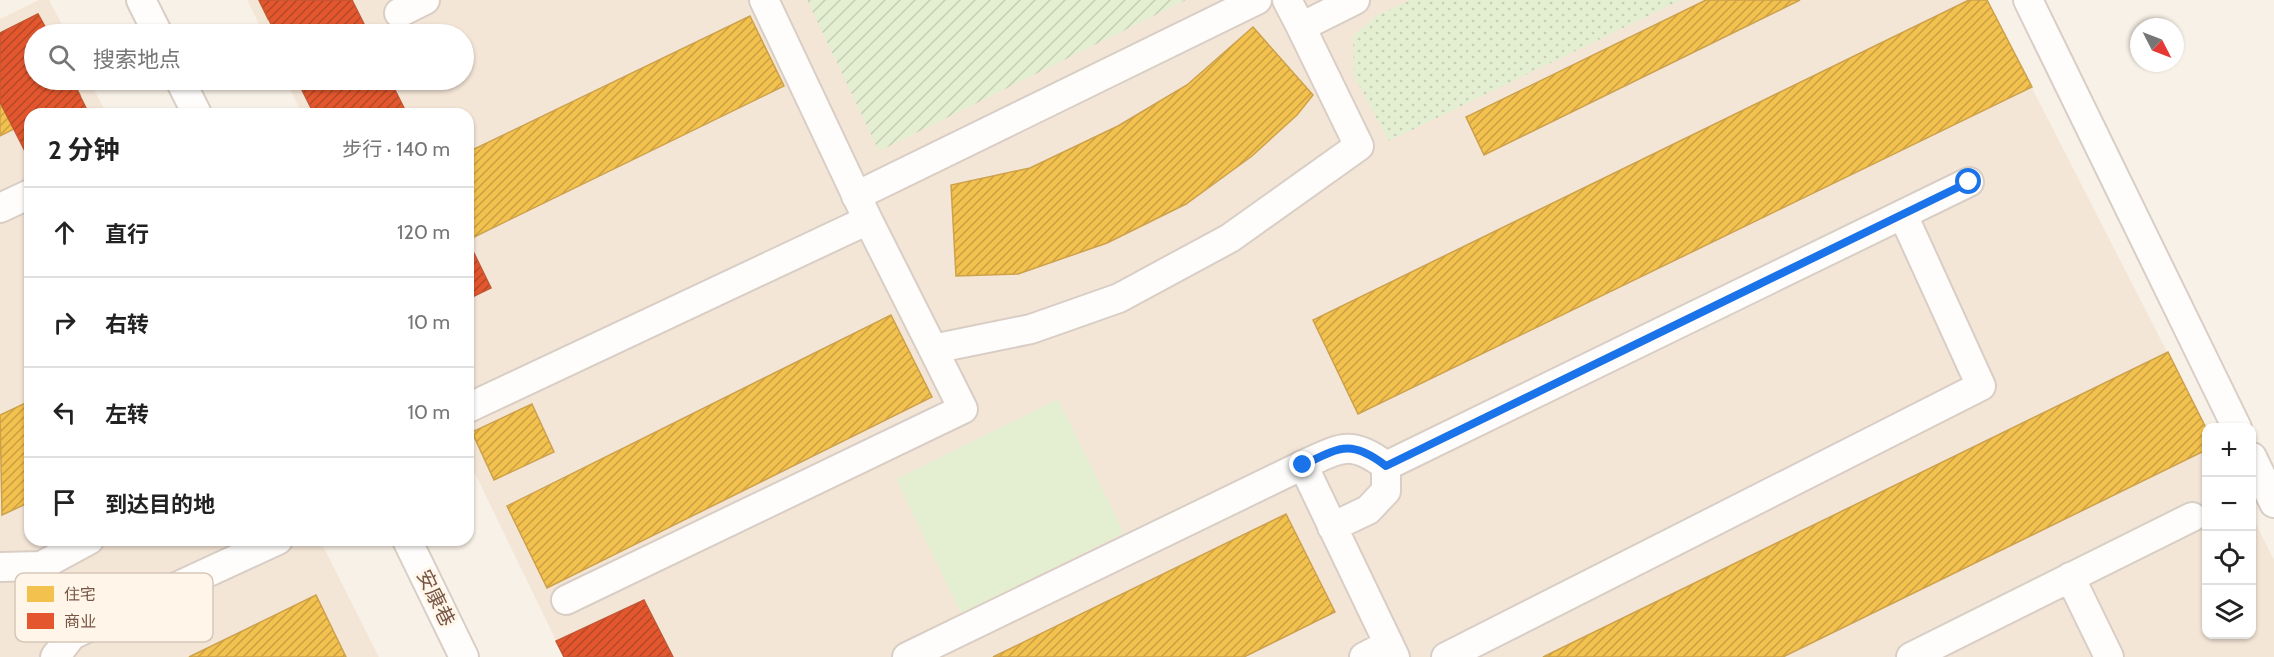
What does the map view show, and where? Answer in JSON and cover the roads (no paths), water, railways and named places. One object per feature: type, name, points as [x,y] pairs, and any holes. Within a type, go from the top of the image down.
[{"type":"street","points":[[141,0],[153,24]]},
{"type":"street","points":[[399,13],[425,0]]},
{"type":"street","points":[[566,600],[963,409],[862,208],[764,0]]},
{"type":"street","points":[[474,405],[862,208],[1257,0]]},
{"type":"street","points":[[933,349],[1031,329],[1119,298],[1230,238],[1359,146],[1287,0]]},
{"type":"street","points":[[1301,27],[1355,0]]},
{"type":"street","points":[[2028,0],[2235,423]]},
{"type":"street","points":[[185,90],[194,108]]},
{"type":"street","points":[[1386,466],[1969,182]]},
{"type":"street","points":[[0,208],[24,197]]},
{"type":"street","points":[[1446,657],[1981,386],[1902,215]]},
{"type":"street","points":[[907,657],[1340,448],[1366,451],[1386,466]]},
{"type":"street","points":[[1303,465],[1332,526],[1383,653]]},
{"type":"street","points":[[2256,465],[2274,503]]},
{"type":"street","points":[[1332,526],[1368,510],[1386,491],[1386,466]]},
{"type":"street","points":[[1911,657],[2192,517]]},
{"type":"street","points":[[0,567],[41,566],[78,546]]},
{"type":"street","points":[[206,573],[265,546]]},
{"type":"street","name":"安康巷","points":[[410,546],[464,657]]},
{"type":"street","points":[[41,566],[44,573]]},
{"type":"street","points":[[2070,577],[2109,657]]},
{"type":"street","points":[[55,657],[66,642]]}]
